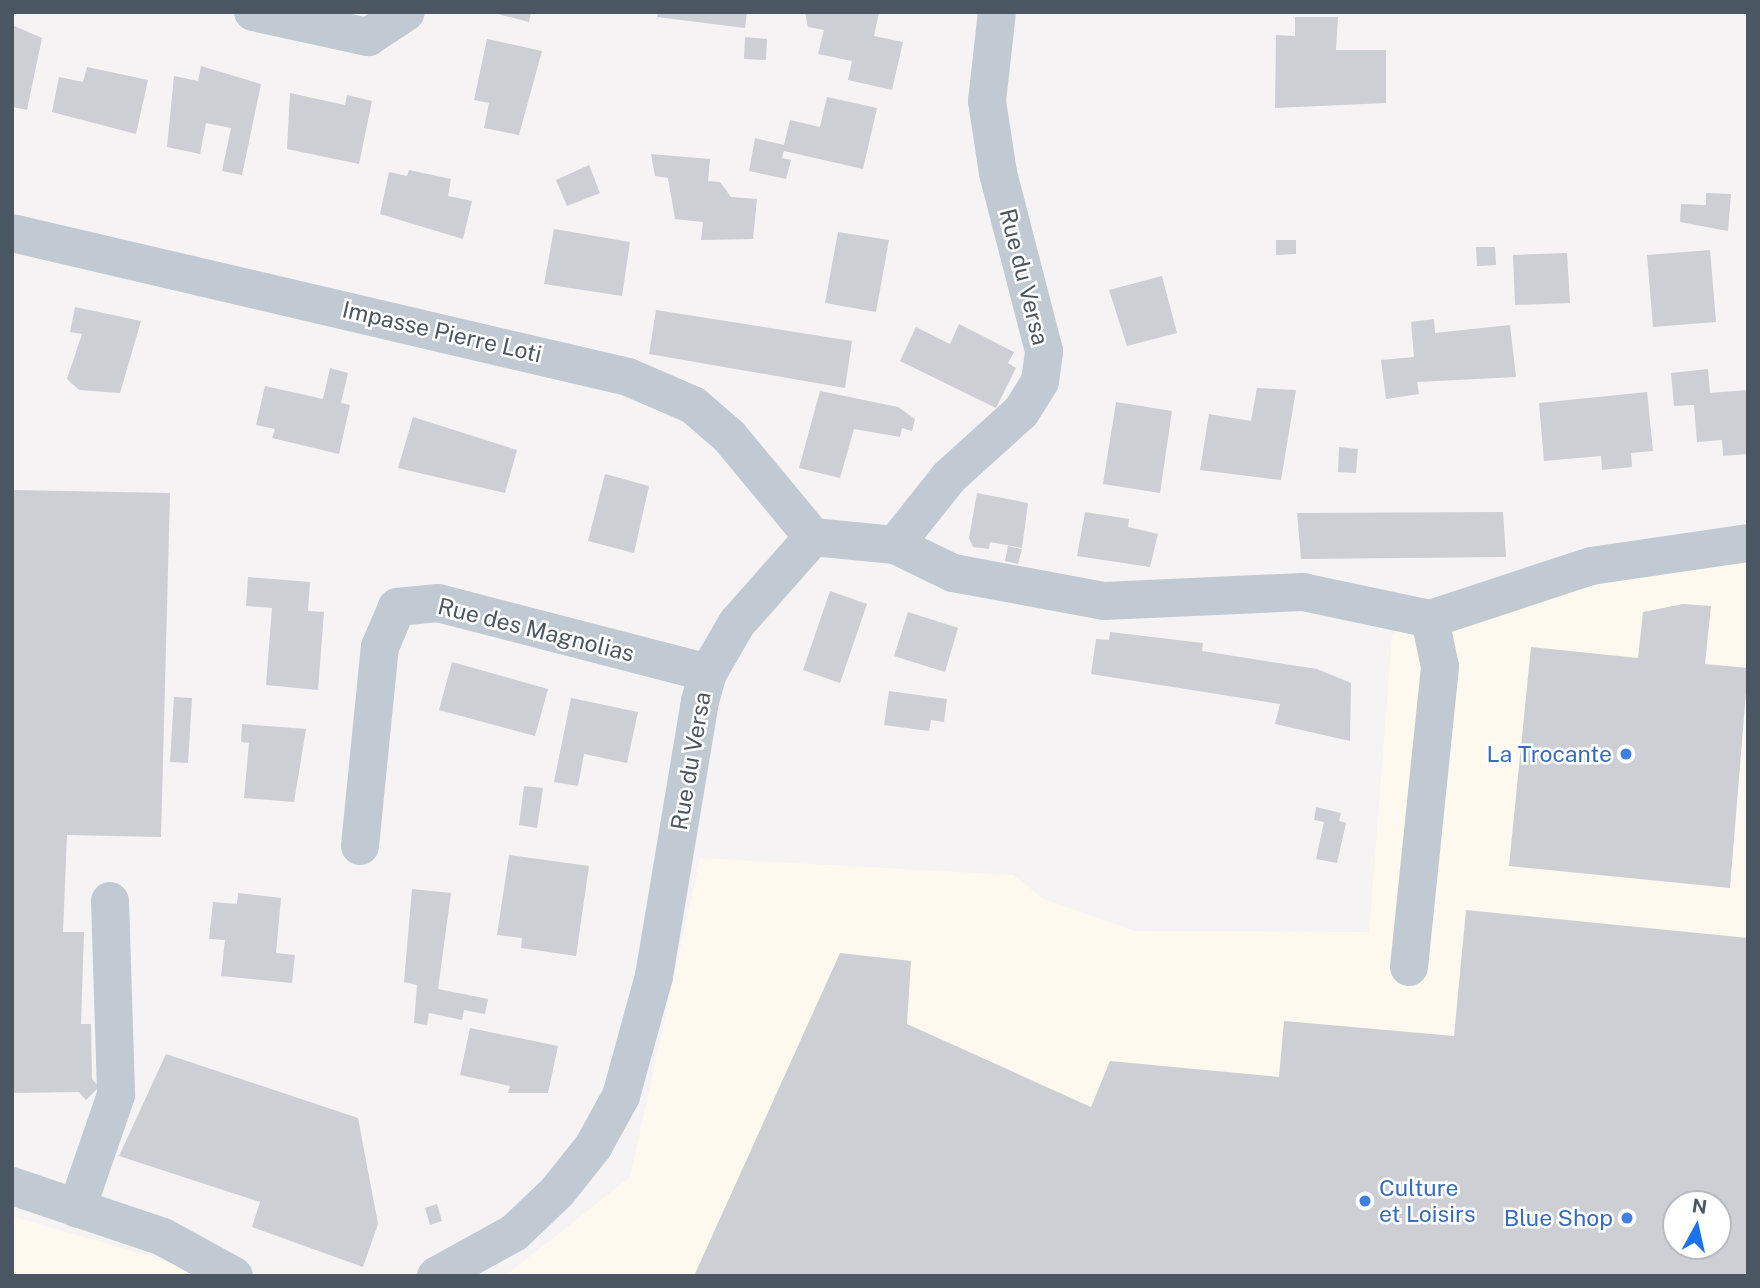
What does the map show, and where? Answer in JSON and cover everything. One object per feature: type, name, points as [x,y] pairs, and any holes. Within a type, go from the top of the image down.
[{"type":"street","points":[[253,12],[368,37],[406,12]]},
{"type":"street","name":"Rue du Versa","points":[[895,545],[949,477],[1021,412],[1043,367],[987,101],[997,12]]},
{"type":"street","name":"Impasse Pierre Loti","points":[[12,233],[628,377],[693,405],[729,436],[813,537]]},
{"type":"street","points":[[813,537],[895,545],[953,573],[1092,600],[1151,604],[1303,592],[1430,619],[1591,566],[1748,542]]},
{"type":"street","name":"Rue du Versa","points":[[436,1276],[514,1233],[558,1192],[593,1147],[621,1096],[654,976],[708,673],[761,590],[813,537]]},
{"type":"street","name":"Rue des Magnolias","points":[[360,846],[380,647],[397,607],[438,603],[708,673]]},
{"type":"street","points":[[1409,967],[1440,667],[1430,619]]},
{"type":"street","points":[[77,1208],[116,1095],[110,901]]},
{"type":"street","points":[[12,1186],[163,1237],[233,1276]]},
{"type":"shaded area","points":[[1748,531],[1748,1276],[505,1276],[630,1177],[700,858],[1013,875],[1044,899],[1135,931],[1369,932],[1392,636],[1452,592]]},
{"type":"shaded area","points":[[12,1216],[207,1273],[211,1276],[12,1276]]},
{"type":"building","points":[[490,12],[531,12],[529,22]]},
{"type":"building","points":[[658,12],[747,12],[745,28],[657,17]]},
{"type":"building","points":[[805,12],[879,12],[874,36],[903,42],[892,90],[848,80],[852,61],[818,54],[824,30],[808,27]]},
{"type":"building","points":[[1295,17],[1338,17],[1336,50],[1386,50],[1386,103],[1275,108],[1276,35],[1295,36]]},
{"type":"building","points":[[12,25],[42,38],[27,110],[12,107]]},
{"type":"building","points":[[745,37],[767,39],[766,60],[744,59]]},
{"type":"building","points":[[487,39],[542,51],[519,135],[484,128],[489,103],[474,100]]},
{"type":"building","points":[[201,66],[261,84],[242,175],[222,171],[231,128],[206,123],[200,154],[167,147],[174,76],[198,81]]},
{"type":"building","points":[[87,67],[148,80],[136,134],[52,112],[59,77],[83,82]]},
{"type":"building","points":[[290,93],[345,105],[347,95],[372,101],[359,164],[287,149]]},
{"type":"building","points":[[827,97],[877,108],[863,169],[784,151],[782,158],[791,160],[786,179],[749,171],[755,138],[784,145],[790,120],[820,127]]},
{"type":"building","points":[[651,154],[710,159],[708,181],[720,182],[731,197],[757,199],[753,239],[701,240],[703,222],[675,219],[668,178],[655,176]]},
{"type":"building","points":[[589,165],[600,193],[567,206],[556,180]]},
{"type":"building","points":[[409,170],[451,179],[448,196],[472,201],[463,239],[380,214],[389,172],[407,176]]},
{"type":"building","points":[[1706,193],[1731,194],[1728,231],[1680,222],[1681,204],[1706,205]]},
{"type":"building","points":[[554,229],[630,242],[622,296],[544,284]]},
{"type":"building","points":[[838,232],[889,240],[876,312],[825,303]]},
{"type":"building","points":[[1276,240],[1296,240],[1296,254],[1276,255]]},
{"type":"building","points":[[1476,247],[1495,247],[1496,265],[1477,266]]},
{"type":"building","points":[[1710,250],[1716,322],[1653,327],[1647,255]]},
{"type":"building","points":[[1567,253],[1570,303],[1515,305],[1513,255]]},
{"type":"building","points":[[1162,276],[1177,333],[1127,346],[1109,290]]},
{"type":"building","points":[[75,307],[141,321],[120,393],[79,390],[67,379],[82,334],[70,332]]},
{"type":"building","points":[[656,310],[852,341],[845,388],[649,354]]},
{"type":"building","points":[[1434,319],[1435,333],[1510,325],[1516,377],[1417,382],[1419,394],[1386,399],[1381,360],[1414,357],[1411,322]]},
{"type":"building","points":[[959,324],[1014,352],[1008,363],[1016,368],[996,408],[900,361],[916,327],[950,344]]},
{"type":"building","points":[[330,368],[348,373],[341,403],[350,405],[339,454],[272,438],[275,429],[256,425],[265,386],[323,399]]},
{"type":"building","points":[[1708,369],[1710,393],[1748,390],[1748,454],[1723,456],[1722,440],[1697,442],[1694,405],[1674,406],[1671,373]]},
{"type":"building","points":[[1257,388],[1296,390],[1281,480],[1200,470],[1209,414],[1251,421]]},
{"type":"building","points":[[820,391],[898,407],[915,419],[912,431],[902,428],[900,437],[854,429],[840,478],[799,468]]},
{"type":"building","points":[[1647,392],[1653,451],[1631,453],[1632,467],[1602,470],[1601,456],[1544,461],[1539,403]]},
{"type":"building","points":[[1116,402],[1172,411],[1160,493],[1103,484]]},
{"type":"building","points":[[413,417],[517,450],[505,493],[398,468]]},
{"type":"building","points":[[1339,447],[1358,449],[1356,473],[1338,472]]},
{"type":"building","points":[[605,474],[649,486],[634,553],[588,541]]},
{"type":"building","points":[[12,490],[170,493],[161,837],[67,835],[63,932],[84,932],[81,1024],[91,1024],[92,1079],[99,1087],[86,1100],[79,1092],[12,1093]]},
{"type":"building","points":[[977,493],[1028,503],[1022,548],[990,542],[989,549],[973,547],[969,538]]},
{"type":"building","points":[[1085,512],[1129,519],[1128,527],[1158,534],[1150,567],[1077,556]]},
{"type":"building","points":[[1503,512],[1506,557],[1301,559],[1297,513]]},
{"type":"building","points":[[1008,546],[1022,549],[1018,564],[1005,561]]},
{"type":"building","points":[[248,577],[310,582],[308,611],[324,612],[318,690],[266,685],[272,608],[246,606]]},
{"type":"building","points":[[830,591],[867,604],[840,683],[803,670]]},
{"type":"building","name":"La Trocante","points":[[1683,604],[1711,606],[1705,664],[1748,668],[1730,888],[1509,866],[1531,647],[1638,658],[1643,612]]},
{"type":"building","points":[[908,612],[958,628],[945,672],[894,656]]},
{"type":"building","points":[[1110,632],[1203,643],[1202,651],[1317,669],[1351,683],[1350,741],[1275,724],[1280,704],[1091,674],[1096,639],[1109,640]]},
{"type":"building","points":[[452,662],[548,689],[535,736],[439,710]]},
{"type":"building","points":[[889,691],[947,699],[944,722],[931,720],[929,731],[884,725]]},
{"type":"building","points":[[174,697],[192,698],[188,763],[170,762]]},
{"type":"building","points":[[571,698],[638,712],[627,763],[584,754],[578,786],[554,782]]},
{"type":"building","points":[[242,724],[306,729],[294,802],[244,798],[249,743],[241,742]]},
{"type":"building","points":[[524,786],[543,788],[537,828],[519,825]]},
{"type":"building","points":[[1316,807],[1341,813],[1339,821],[1346,823],[1337,863],[1316,859],[1324,822],[1314,820]]},
{"type":"building","points":[[509,855],[589,866],[576,956],[521,948],[522,938],[497,935]]},
{"type":"building","points":[[412,889],[451,893],[438,989],[488,999],[485,1014],[464,1010],[462,1020],[429,1013],[427,1025],[414,1023],[417,985],[404,982]]},
{"type":"building","points":[[238,893],[281,898],[276,953],[295,955],[292,983],[221,976],[225,940],[209,939],[213,902],[237,904]]},
{"type":"building","points":[[1466,910],[1748,938],[1748,1276],[694,1276],[840,953],[911,961],[907,1024],[1091,1107],[1110,1061],[1279,1077],[1284,1021],[1454,1036]]},
{"type":"building","points":[[470,1028],[558,1046],[548,1093],[508,1093],[510,1086],[460,1075]]},
{"type":"building","points":[[166,1054],[358,1118],[378,1224],[363,1267],[252,1227],[260,1202],[119,1156]]},
{"type":"building","points":[[437,1204],[442,1221],[430,1225],[425,1208]]},
{"type":"place","name":"La Trocante","points":[[1626,754]]},
{"type":"place","name":"Culture et Loisirs","points":[[1365,1201]]},
{"type":"place","name":"Blue Shop","points":[[1627,1218]]}]
